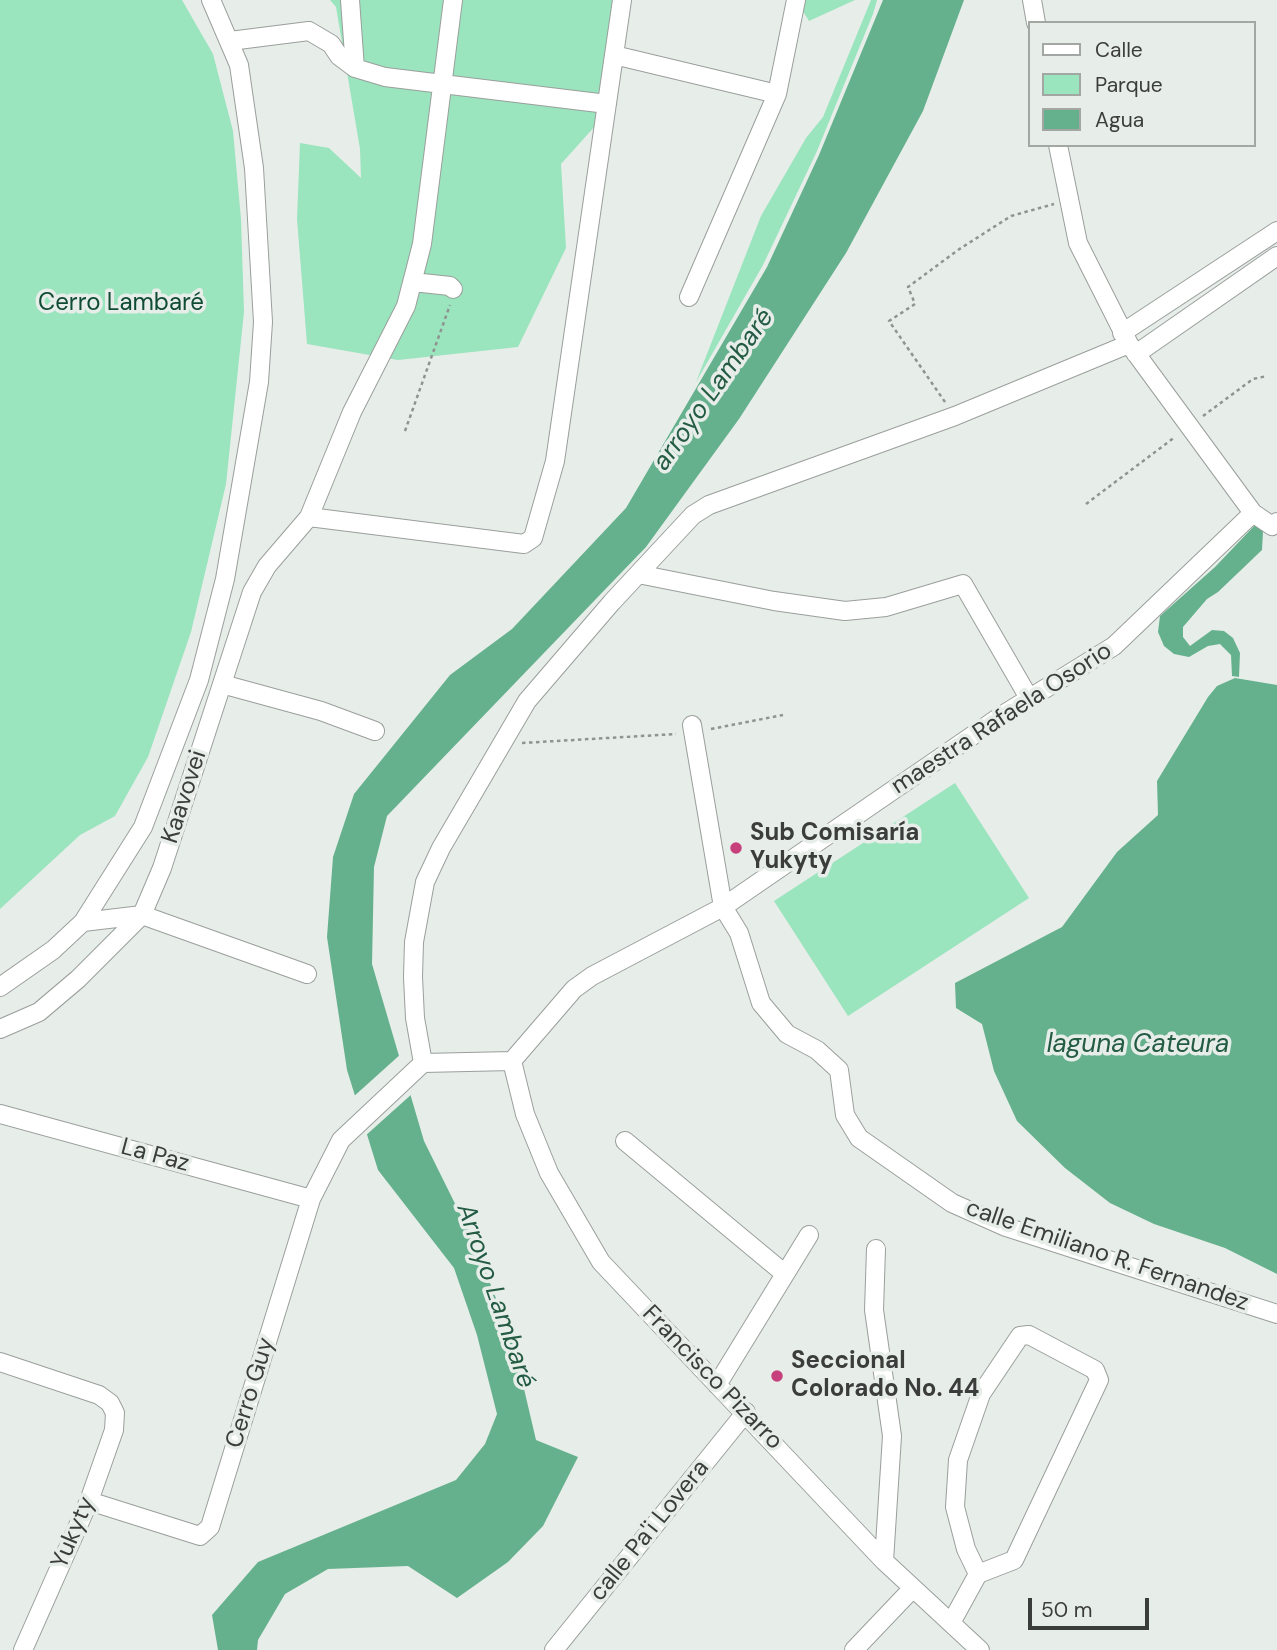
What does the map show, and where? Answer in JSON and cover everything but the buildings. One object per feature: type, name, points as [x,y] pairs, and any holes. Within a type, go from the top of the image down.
[{"type":"street","points":[[0,986],[53,950],[83,922],[144,827],[199,680],[225,579],[253,418],[263,322],[257,210],[239,65],[211,0]]},
{"type":"street","points":[[350,0],[355,68]]},
{"type":"street","name":"Kaavovei","points":[[0,1029],[39,1012],[78,979],[142,915],[162,868],[252,592],[267,566],[309,517],[352,412],[405,306],[422,244],[440,83],[453,0]]},
{"type":"street","points":[[309,517],[524,544],[533,538],[555,461],[622,0]]},
{"type":"street","points":[[689,297],[777,94],[796,0]]},
{"type":"street","points":[[1032,0],[1036,21]]},
{"type":"street","points":[[230,41],[309,32],[331,44],[339,56],[355,68],[385,77],[607,104]]},
{"type":"street","points":[[614,55],[777,94]]},
{"type":"street","points":[[1058,147],[1078,243],[1129,343],[1253,513],[1275,526]]},
{"type":"street","points":[[1129,343],[1277,231]]},
{"type":"street","points":[[512,1061],[419,1067],[413,977],[420,903],[441,848],[527,701],[693,515],[709,505],[954,415],[1129,343],[1277,256]]},
{"type":"street","points":[[413,282],[450,286],[453,289]]},
{"type":"street","name":"maestra Rafaela Osorio","points":[[512,1061],[574,989],[592,976],[723,907],[1029,698],[1114,646],[1253,513]]},
{"type":"street","points":[[638,574],[774,601],[845,611],[886,607],[963,584],[1029,698]]},
{"type":"street","points":[[222,684],[321,711],[375,731]]},
{"type":"street","points":[[693,728],[723,907]]},
{"type":"street","name":"calle Emiliano R. Fernandez","points":[[723,907],[739,933],[767,1013],[787,1034],[817,1050],[839,1070],[845,1115],[859,1138],[885,1158],[952,1203],[1006,1227],[1277,1314]]},
{"type":"street","points":[[83,922],[142,915],[307,974]]},
{"type":"street","name":"Francisco Pizarro","points":[[512,1061],[525,1114],[549,1173],[601,1262],[746,1412],[884,1561],[980,1650]]},
{"type":"street","name":"Cerro Guy","points":[[89,1501],[200,1536],[210,1527],[311,1199],[341,1140],[419,1067]]},
{"type":"street","name":"La Paz","points":[[0,1114],[311,1199]]},
{"type":"street","points":[[625,1141],[785,1274]]},
{"type":"street","points":[[717,1385],[809,1236]]},
{"type":"street","points":[[876,1249],[874,1310],[892,1436],[884,1561]]},
{"type":"street","points":[[951,1623],[978,1574],[1014,1560],[1099,1380],[1095,1370],[1029,1335],[1020,1336],[981,1394],[958,1460],[956,1507],[966,1549],[978,1574]]},
{"type":"street","name":"Yukyty","points":[[0,1362],[99,1395],[110,1403],[115,1413],[114,1430],[89,1501],[23,1650]]},
{"type":"street","name":"calle Pa'i Lovera","points":[[554,1650],[746,1412]]},
{"type":"street","points":[[854,1650],[913,1588]]},
{"type":"path","points":[[954,415],[889,321],[915,304],[908,287],[969,243],[1011,216],[1068,203]]},
{"type":"path","points":[[405,431],[453,289]]},
{"type":"path","points":[[501,744],[693,728],[783,715]]},
{"type":"green space","name":"Cerro Lambaré","points":[[0,0],[182,0],[213,54],[233,131],[241,219],[244,312],[226,484],[191,632],[148,757],[115,816],[80,835],[0,909]]},
{"type":"green space","points":[[330,0],[631,0],[614,105],[561,164],[566,248],[518,347],[398,360],[307,344],[297,219],[300,143],[329,148],[361,178],[360,149],[336,7]]},
{"type":"green space","points":[[796,0],[855,0],[809,21]]},
{"type":"green space","points":[[871,0],[877,0],[873,14],[817,151],[763,265],[696,382],[761,216],[806,138],[823,117]]},
{"type":"green space","points":[[955,783],[1029,898],[848,1016],[774,901]]},
{"type":"water","points":[[883,0],[964,0],[923,111],[846,253],[739,419],[646,547],[387,816],[374,867],[372,964],[424,1141],[474,1242],[513,1342],[536,1440],[578,1457],[543,1526],[508,1562],[457,1598],[408,1566],[328,1569],[285,1594],[258,1640],[257,1650],[218,1650],[212,1615],[258,1562],[456,1480],[485,1444],[497,1414],[477,1335],[454,1268],[378,1170],[347,1070],[327,937],[333,857],[354,794],[450,675],[512,629],[626,508],[767,267],[819,155]]},
{"type":"water","points":[[1256,524],[1263,531],[1262,550],[1207,599],[1183,627],[1183,637],[1190,646],[1212,630],[1224,631],[1233,638],[1240,653],[1239,677],[1232,676],[1231,655],[1220,644],[1208,646],[1189,657],[1174,654],[1164,646],[1158,632],[1160,616],[1215,567]]},
{"type":"water","name":"laguna Cateura","points":[[1235,678],[1277,685],[1277,1274],[1225,1248],[1154,1224],[1110,1203],[1065,1168],[1017,1121],[994,1071],[982,1024],[956,1008],[955,983],[1062,927],[1117,852],[1158,815],[1157,781],[1208,697],[1217,686]]},
{"type":"pier","points":[[402,1053],[413,1093],[364,1137],[352,1098]]},
{"type":"place","name":"Sub Comisaría Yukyty","points":[[736,848]]},
{"type":"place","name":"Seccional Colorado No. 44","points":[[777,1376]]},
{"type":"water label","name":"arroyo Lambaré","points":[[714,390]]},
{"type":"water label","name":"Arroyo Lambaré","points":[[495,1296]]}]
